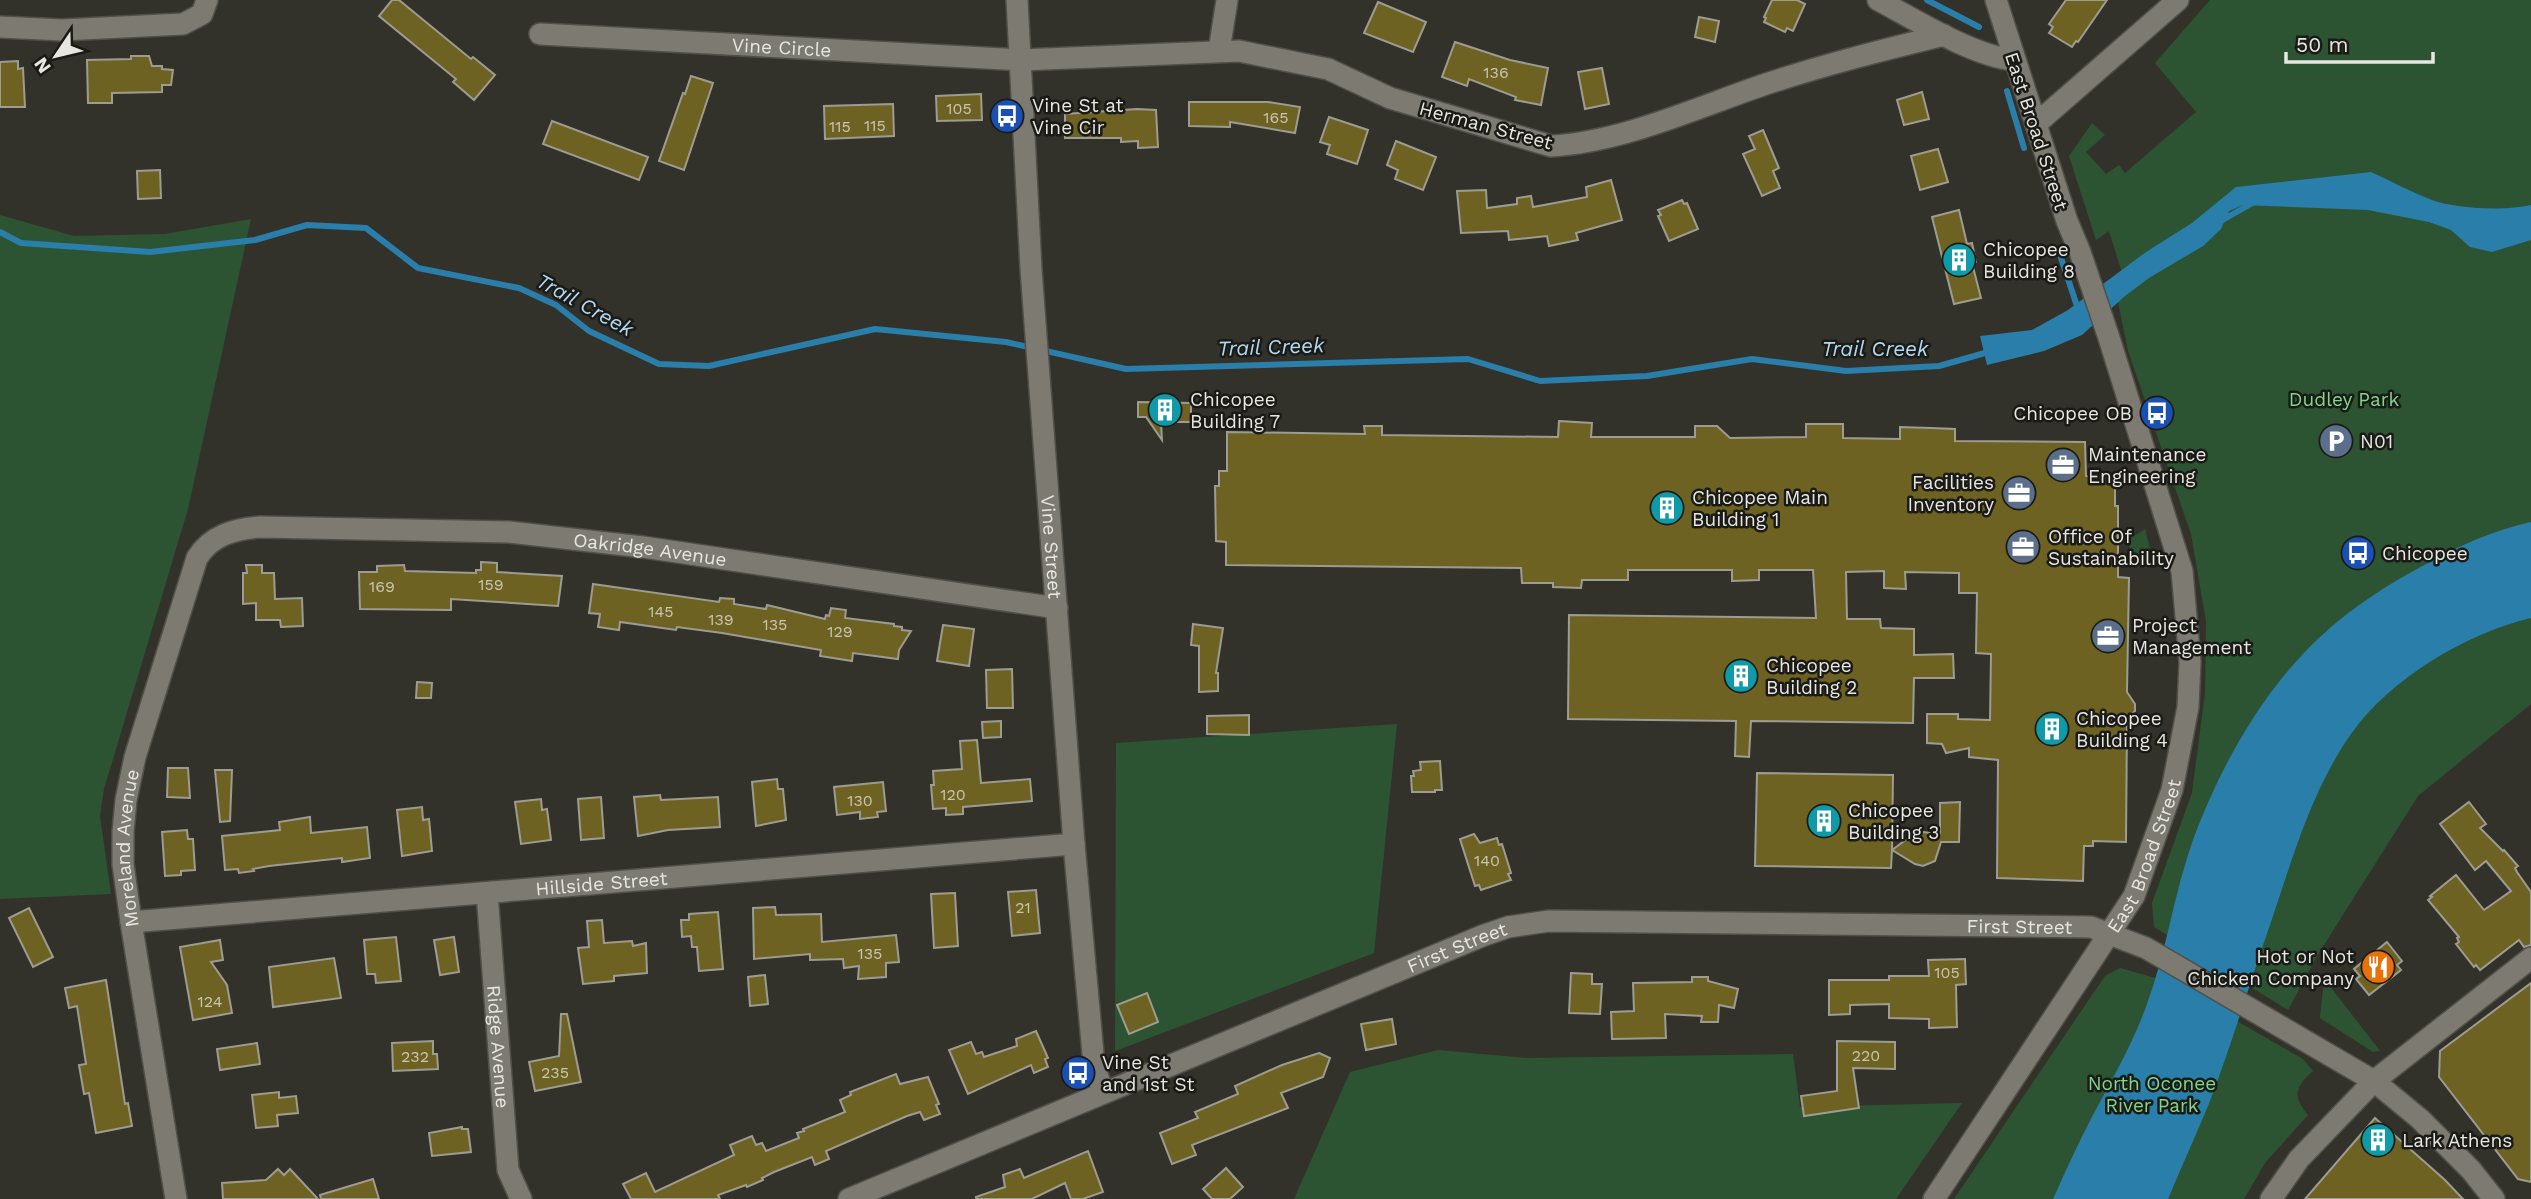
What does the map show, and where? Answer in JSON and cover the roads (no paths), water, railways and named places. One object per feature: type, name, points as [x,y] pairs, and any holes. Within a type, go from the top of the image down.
[{"type":"street","name":"Vine Street","points":[[1017,0],[1031,269],[1074,844],[1094,1065],[1103,1092]]},
{"type":"street","points":[[1219,51],[1227,0]]},
{"type":"street","points":[[1878,0],[1944,35],[1999,58],[2013,60]]},
{"type":"street","name":"East Broad Street","points":[[1996,0],[2013,60],[2109,338],[2182,570],[2190,662],[2188,707],[2172,790],[2134,897],[2111,934],[2146,948],[2374,1082],[2420,1119],[2471,1170],[2494,1199]]},
{"type":"street","points":[[2036,124],[2178,0]]},
{"type":"street","points":[[0,27],[62,30],[183,24],[202,9]]},
{"type":"street","name":"Vine Circle","points":[[540,34],[1021,60]]},
{"type":"street","name":"Herman Street","points":[[1021,60],[1239,51],[1328,69],[1391,98],[1551,146],[1571,145],[1620,134],[1824,65],[1944,35]]},
{"type":"street","name":"Oakridge Avenue","points":[[239,529],[260,527],[509,532],[643,547],[1057,608]]},
{"type":"street","name":"Moreland Avenue","points":[[176,1199],[123,864],[126,800],[135,757],[197,558],[212,540],[239,529]]},
{"type":"street","name":"Hillside Street","points":[[131,922],[1074,844]]},
{"type":"street","name":"Ridge Avenue","points":[[487,893],[508,1170],[521,1199]]},
{"type":"street","name":"First Street","points":[[849,1199],[1508,927],[1549,921],[2091,927],[2111,934]]},
{"type":"street","points":[[1934,1199],[2063,1001],[2111,934]]},
{"type":"street","points":[[2271,1199],[2299,1160],[2374,1082],[2531,958]]},
{"type":"water","points":[[2371,172],[2416,194],[2442,203],[2481,208],[2531,205],[2531,240],[2492,252],[2470,247],[2451,230],[2429,222],[2368,210],[2243,205],[2229,211],[2221,229],[2203,246],[2149,278],[2082,335],[2044,351],[1987,365],[1980,336],[2032,330],[2068,310],[2146,252],[2192,223],[2236,187]]},
{"type":"water","points":[[2531,522],[2531,618],[2481,635],[2431,661],[2408,677],[2368,714],[2337,756],[2314,802],[2295,851],[2208,1106],[2168,1199],[2053,1199],[2141,1018],[2154,984],[2187,858],[2205,810],[2231,756],[2262,705],[2280,680],[2320,637],[2372,596],[2465,544]]},
{"type":"waterway","points":[[1927,0],[1979,27]]},
{"type":"waterway","points":[[2007,91],[2024,148]]},
{"type":"waterway","name":"Trail Creek","points":[[2219,222],[2256,201]]},
{"type":"waterway","name":"Trail Creek","points":[[0,232],[21,243],[150,252],[255,240],[307,225],[366,228],[418,268],[519,288],[556,305],[589,331],[659,364],[709,366],[875,329],[1006,342],[1126,369],[1468,359],[1540,381],[1647,376],[1752,359],[1846,371],[1939,366],[1992,351]]},
{"type":"waterway","points":[[2061,258],[2078,309]]},
{"type":"place","name":"Vine St at Vine Cir","points":[[1007,116]]},
{"type":"place","name":"Chicopee Building 8","points":[[1959,260]]},
{"type":"place","name":"Chicopee Building 7","points":[[1165,410]]},
{"type":"place","name":"Chicopee OB","points":[[2157,413]]},
{"type":"place","name":"N01","points":[[2336,441]]},
{"type":"place","name":"Maintenance Engineering","points":[[2063,465]]},
{"type":"place","name":"Facilities Inventory","points":[[2019,493]]},
{"type":"place","name":"Chicopee Main Building 1","points":[[1667,508]]},
{"type":"place","name":"Office Of Sustainability","points":[[2023,547]]},
{"type":"place","name":"Chicopee","points":[[2358,553]]},
{"type":"place","name":"Project Management","points":[[2108,636]]},
{"type":"place","name":"Chicopee Building 2","points":[[1741,676]]},
{"type":"place","name":"Chicopee Building 4","points":[[2052,729]]},
{"type":"place","name":"Chicopee Building 3","points":[[1824,821]]},
{"type":"place","name":"Hot or Not Chicken Company","points":[[2378,967]]},
{"type":"place","name":"Vine St and 1st St","points":[[1078,1073]]},
{"type":"place","name":"Lark Athens","points":[[2378,1140]]},
{"type":"park label","name":"Dudley Park","points":[[2344,399]]},
{"type":"park label","name":"North Oconee River Park","points":[[2152,1094]]}]
